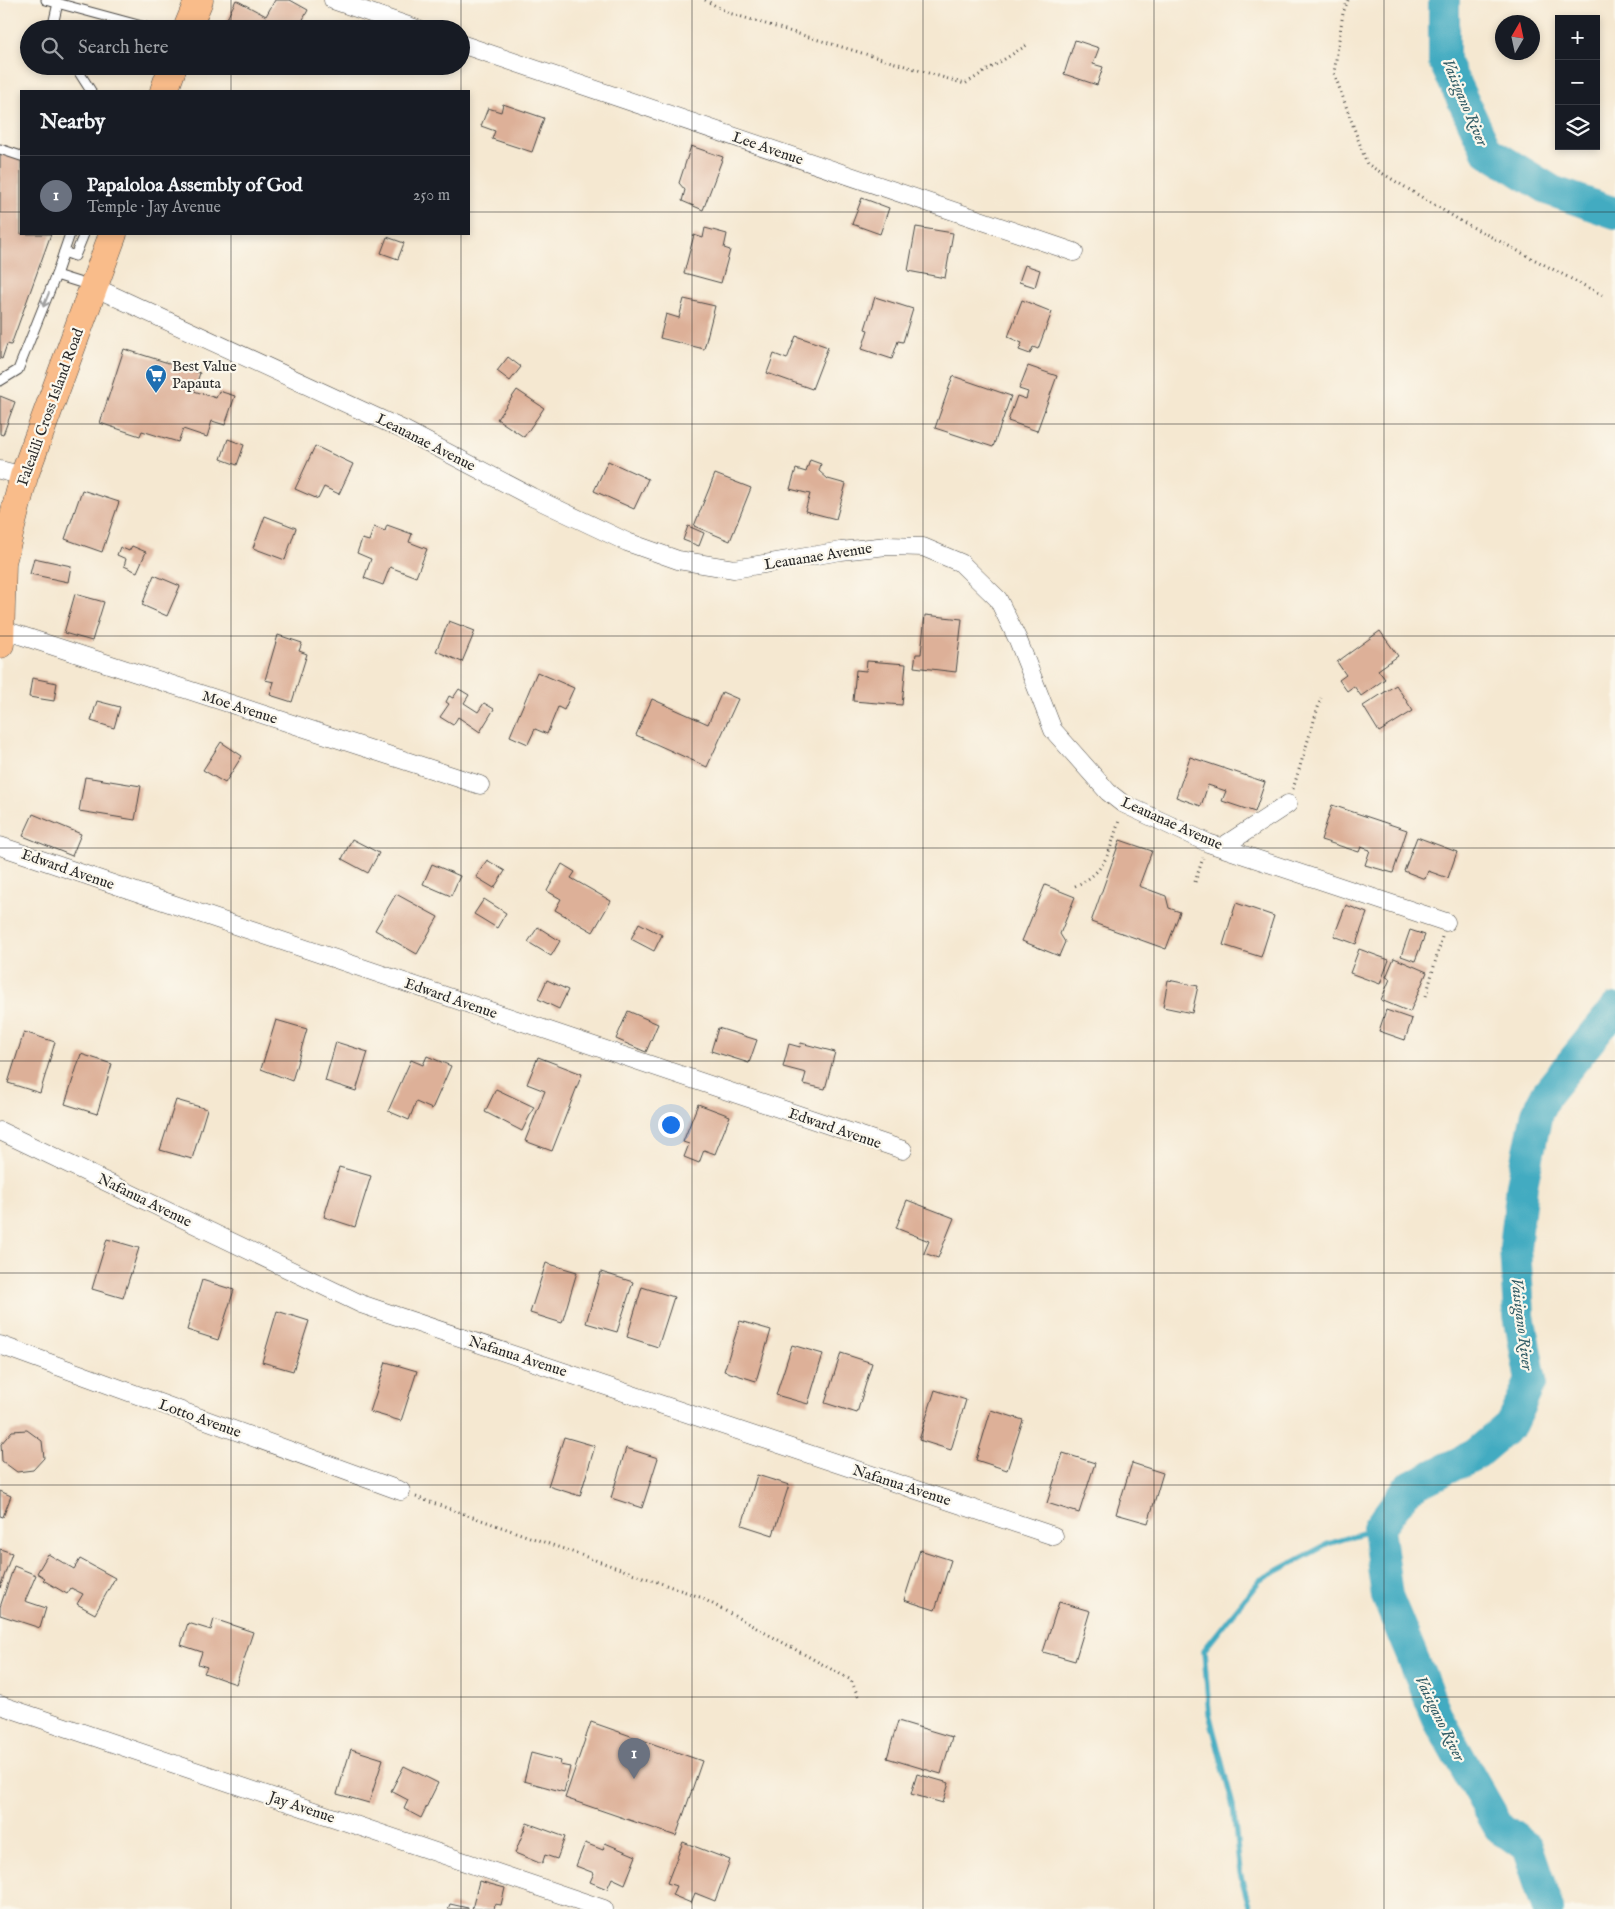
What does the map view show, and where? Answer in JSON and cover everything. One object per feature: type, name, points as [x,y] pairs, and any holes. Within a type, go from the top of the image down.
[{"type":"main road","points":[[191,20],[199,0]]},
{"type":"main road","points":[[164,90],[170,75]]},
{"type":"main road","name":"Falealili Cross Island Road","points":[[0,644],[2,562],[12,473],[94,287],[113,235]]},
{"type":"street","points":[[333,0],[391,20]]},
{"type":"street","name":"Lee Avenue","points":[[470,47],[1074,252]]},
{"type":"street","name":"Leauanae Avenue","points":[[94,287],[388,422],[532,497],[627,542],[678,560],[734,569],[841,551],[888,546],[923,547],[961,563],[998,599],[1018,640],[1053,730],[1108,792],[1122,803],[1215,845],[1446,922]]},
{"type":"street","name":"Moe Avenue","points":[[1,629],[480,785]]},
{"type":"street","points":[[1215,845],[1288,804]]},
{"type":"street","name":"Edward Avenue","points":[[0,846],[903,1150]]},
{"type":"street","name":"Nafanua Avenue","points":[[0,1131],[361,1304],[1054,1536]]},
{"type":"street","name":"Lotto Avenue","points":[[0,1345],[401,1491]]},
{"type":"street","name":"Jay Avenue","points":[[0,1705],[604,1909]]},
{"type":"lane","points":[[46,0],[120,20]]},
{"type":"lane","points":[[53,20],[58,3]]},
{"type":"lane","points":[[81,75],[90,90]]},
{"type":"lane","points":[[0,149],[20,156]]},
{"type":"lane","points":[[0,380],[18,370],[56,275],[70,235]]},
{"type":"lane","points":[[64,252],[75,256],[84,235]]},
{"type":"lane","points":[[56,275],[94,287]]},
{"type":"path","points":[[705,0],[729,13],[965,84],[1026,45]]},
{"type":"path","points":[[1348,0],[1343,14],[1334,73],[1367,164],[1461,221],[1602,295]]},
{"type":"path","points":[[1288,804],[1321,698]]},
{"type":"path","points":[[1075,886],[1091,879],[1105,863],[1119,820],[1122,803]]},
{"type":"path","points":[[1195,882],[1215,845]]},
{"type":"path","points":[[1426,996],[1446,922]]},
{"type":"path","points":[[401,1491],[700,1597],[851,1680],[858,1696]]},
{"type":"building","points":[[236,0],[266,16],[275,0],[290,0],[308,10],[303,20],[226,20]]},
{"type":"building","points":[[1075,40],[1099,48],[1093,64],[1103,67],[1097,85],[1064,74]]},
{"type":"building","points":[[503,104],[544,118],[532,152],[492,139],[495,131],[481,126],[488,108],[501,112]]},
{"type":"building","points":[[0,145],[20,152],[20,235],[51,235],[11,345],[7,344],[2,359],[0,358]]},
{"type":"building","points":[[691,146],[723,157],[703,210],[682,201],[685,190],[679,183]]},
{"type":"building","points":[[862,198],[889,208],[880,234],[852,224]]},
{"type":"building","points":[[916,227],[953,233],[945,278],[908,271]]},
{"type":"building","points":[[705,228],[727,234],[724,248],[730,250],[721,283],[684,273],[694,235],[703,238]]},
{"type":"building","points":[[387,237],[404,243],[398,259],[381,253]]},
{"type":"building","points":[[1025,265],[1040,270],[1035,287],[1019,282]]},
{"type":"building","points":[[875,297],[913,309],[903,342],[898,341],[892,359],[862,349],[868,330],[865,329]]},
{"type":"building","points":[[684,299],[715,306],[704,349],[660,338],[666,314],[679,318]]},
{"type":"building","points":[[1022,300],[1052,312],[1038,349],[1033,347],[1030,354],[1019,350],[1022,343],[1008,337]]},
{"type":"building","points":[[796,336],[828,347],[812,389],[767,373],[774,354],[787,359]]},
{"type":"building","name":"Best Value Papauta","points":[[124,349],[200,373],[194,391],[216,398],[219,391],[235,396],[225,425],[212,421],[207,437],[183,429],[178,442],[142,431],[140,436],[100,423]]},
{"type":"building","points":[[508,357],[521,367],[510,381],[497,371]]},
{"type":"building","points":[[1028,366],[1057,376],[1037,431],[1008,421],[1017,396],[1026,399],[1028,392],[1019,389]]},
{"type":"building","points":[[953,376],[1011,396],[993,447],[935,428]]},
{"type":"building","points":[[517,390],[544,408],[524,437],[497,419]]},
{"type":"building","points":[[0,396],[15,402],[3,435],[0,434]]},
{"type":"building","points":[[228,439],[244,445],[237,465],[221,459]]},
{"type":"building","points":[[315,446],[353,464],[339,494],[324,487],[318,499],[295,489]]},
{"type":"building","points":[[810,460],[821,464],[819,471],[828,479],[846,484],[836,519],[805,511],[810,494],[790,489],[796,469],[806,472]]},
{"type":"building","points":[[608,461],[648,479],[634,509],[594,491]]},
{"type":"building","points":[[715,474],[751,488],[730,541],[694,526]]},
{"type":"building","points":[[82,490],[119,502],[102,552],[65,539]]},
{"type":"building","points":[[265,516],[296,528],[285,560],[253,548]]},
{"type":"building","points":[[387,525],[412,534],[409,542],[427,549],[416,577],[390,567],[383,585],[364,578],[371,559],[357,553],[362,539],[369,541],[374,527],[385,531]]},
{"type":"building","points":[[688,526],[704,533],[699,546],[683,540]]},
{"type":"building","points":[[132,546],[146,552],[137,572],[124,566],[126,559],[117,555],[120,547],[129,551]]},
{"type":"building","points":[[34,558],[71,566],[68,582],[30,574]]},
{"type":"building","points":[[154,575],[180,586],[167,616],[142,605]]},
{"type":"building","points":[[75,594],[104,602],[92,641],[64,633]]},
{"type":"building","points":[[925,615],[962,619],[956,672],[914,667],[916,654],[921,654]]},
{"type":"building","points":[[449,621],[475,631],[462,662],[436,651]]},
{"type":"building","points":[[1380,631],[1398,656],[1378,670],[1385,679],[1361,696],[1354,686],[1347,691],[1339,680],[1346,675],[1337,662]]},
{"type":"building","points":[[278,635],[302,643],[299,651],[307,654],[292,702],[270,695],[274,682],[265,680]]},
{"type":"building","points":[[867,661],[906,664],[902,705],[853,701],[856,670],[866,671]]},
{"type":"building","points":[[537,672],[574,688],[564,710],[558,707],[547,734],[535,729],[528,744],[510,736]]},
{"type":"building","points":[[32,678],[57,683],[54,701],[29,697]]},
{"type":"building","points":[[1396,685],[1413,711],[1379,732],[1363,706]]},
{"type":"building","points":[[459,689],[469,695],[464,703],[478,712],[484,703],[494,709],[480,732],[458,717],[453,725],[440,717],[449,704],[446,702],[449,696],[453,698]]},
{"type":"building","points":[[722,692],[738,699],[707,767],[636,735],[652,699],[708,724]]},
{"type":"building","points":[[97,701],[120,707],[114,728],[91,721]]},
{"type":"building","points":[[221,742],[242,756],[225,783],[203,770]]},
{"type":"building","points":[[1190,757],[1265,782],[1255,812],[1222,801],[1226,791],[1208,785],[1201,806],[1176,797]]},
{"type":"building","points":[[85,777],[141,786],[135,820],[79,811]]},
{"type":"building","points":[[1332,805],[1407,830],[1393,873],[1365,865],[1370,850],[1361,847],[1359,852],[1321,840]]},
{"type":"building","points":[[33,814],[81,834],[72,856],[23,836]]},
{"type":"building","points":[[1417,837],[1457,852],[1448,878],[1428,871],[1425,879],[1404,871]]},
{"type":"building","points":[[352,839],[379,853],[368,873],[342,859]]},
{"type":"building","points":[[1120,840],[1152,851],[1139,886],[1166,896],[1169,908],[1180,912],[1166,949],[1091,922]]},
{"type":"building","points":[[487,860],[505,871],[494,888],[476,877]]},
{"type":"building","points":[[432,864],[460,876],[451,896],[423,884]]},
{"type":"building","points":[[562,864],[575,872],[571,878],[611,901],[593,932],[555,910],[561,899],[547,891]]},
{"type":"building","points":[[1045,885],[1075,897],[1060,934],[1065,942],[1059,956],[1022,941]]},
{"type":"building","points":[[396,894],[438,917],[417,954],[375,930]]},
{"type":"building","points":[[484,899],[506,913],[497,928],[474,914]]},
{"type":"building","points":[[1236,903],[1274,916],[1261,957],[1223,945]]},
{"type":"building","points":[[1346,905],[1367,913],[1356,944],[1334,936]]},
{"type":"building","points":[[639,923],[662,935],[654,951],[631,939]]},
{"type":"building","points":[[538,927],[560,941],[551,956],[528,942]]},
{"type":"building","points":[[1410,930],[1425,935],[1415,961],[1401,956]]},
{"type":"building","points":[[1359,949],[1389,960],[1380,984],[1350,973]]},
{"type":"building","points":[[1394,958],[1427,972],[1410,1012],[1381,1000],[1390,979],[1386,977]]},
{"type":"building","points":[[547,980],[568,990],[559,1009],[538,999]]},
{"type":"building","points":[[1168,980],[1198,986],[1192,1013],[1163,1007]]},
{"type":"building","points":[[1386,1010],[1412,1019],[1405,1040],[1379,1031]]},
{"type":"building","points":[[628,1011],[658,1024],[646,1052],[616,1039]]},
{"type":"building","points":[[276,1020],[307,1029],[292,1081],[261,1069]]},
{"type":"building","points":[[718,1028],[757,1040],[749,1063],[711,1051]]},
{"type":"building","points":[[24,1032],[55,1042],[40,1093],[8,1083]]},
{"type":"building","points":[[336,1042],[368,1052],[356,1091],[325,1081]]},
{"type":"building","points":[[801,1043],[835,1052],[825,1089],[803,1084],[806,1073],[783,1067],[789,1044],[800,1047]]},
{"type":"building","points":[[81,1054],[112,1064],[97,1114],[65,1104]]},
{"type":"building","points":[[427,1056],[451,1066],[432,1109],[416,1102],[409,1120],[388,1111],[411,1060],[423,1065]]},
{"type":"building","points":[[538,1057],[582,1074],[552,1151],[525,1141],[545,1091],[527,1084]]},
{"type":"building","points":[[496,1089],[534,1107],[522,1131],[485,1112]]},
{"type":"building","points":[[176,1100],[207,1109],[192,1159],[160,1150]]},
{"type":"building","points":[[698,1104],[730,1116],[715,1154],[704,1150],[699,1163],[684,1157],[689,1144],[683,1142]]},
{"type":"building","points":[[339,1167],[371,1176],[355,1227],[324,1217]]},
{"type":"building","points":[[907,1200],[954,1218],[938,1258],[924,1253],[929,1241],[896,1228]]},
{"type":"building","points":[[107,1239],[139,1248],[123,1298],[92,1289]]},
{"type":"building","points":[[546,1263],[577,1272],[562,1323],[530,1313]]},
{"type":"building","points":[[601,1272],[633,1282],[617,1332],[586,1323]]},
{"type":"building","points":[[202,1280],[234,1290],[218,1340],[187,1330]]},
{"type":"building","points":[[642,1287],[674,1297],[658,1347],[627,1337]]},
{"type":"building","points":[[277,1311],[309,1321],[293,1371],[262,1362]]},
{"type":"building","points":[[740,1321],[771,1330],[756,1381],[724,1371]]},
{"type":"building","points":[[792,1345],[823,1354],[808,1404],[776,1395]]},
{"type":"building","points":[[841,1353],[872,1363],[857,1413],[825,1403]]},
{"type":"building","points":[[386,1362],[417,1371],[401,1421],[370,1412]]},
{"type":"building","points":[[935,1390],[966,1400],[951,1450],[919,1440]]},
{"type":"building","points":[[991,1410],[1023,1420],[1007,1470],[976,1460]]},
{"type":"building","points":[[27,1430],[42,1441],[44,1458],[33,1470],[17,1472],[2,1461],[1,1444],[12,1431]]},
{"type":"building","points":[[564,1437],[595,1446],[580,1496],[548,1486]]},
{"type":"building","points":[[626,1448],[658,1458],[642,1508],[611,1498]]},
{"type":"building","points":[[1063,1453],[1095,1463],[1079,1513],[1047,1503]]},
{"type":"building","points":[[1132,1463],[1163,1473],[1148,1523],[1116,1514]]},
{"type":"building","points":[[757,1475],[789,1485],[773,1535],[742,1525]]},
{"type":"building","points":[[0,1491],[11,1496],[3,1517],[0,1516]]},
{"type":"building","points":[[0,1549],[12,1553],[0,1588]]},
{"type":"building","points":[[920,1550],[951,1560],[935,1610],[904,1600]]},
{"type":"building","points":[[48,1554],[74,1569],[80,1559],[115,1578],[95,1614],[77,1604],[83,1594],[71,1588],[67,1594],[43,1580],[45,1578],[37,1573]]},
{"type":"building","points":[[14,1566],[36,1575],[25,1601],[46,1608],[40,1628],[0,1615],[0,1607]]},
{"type":"building","points":[[1059,1602],[1090,1611],[1075,1661],[1043,1652]]},
{"type":"building","points":[[214,1619],[253,1632],[236,1684],[204,1673],[207,1667],[198,1664],[202,1652],[181,1645],[188,1623],[211,1630]]},
{"type":"building","points":[[898,1721],[952,1737],[941,1774],[887,1758]]},
{"type":"building","points":[[591,1722],[702,1761],[676,1836],[565,1798]]},
{"type":"building","points":[[351,1749],[383,1759],[369,1803],[337,1794]]},
{"type":"building","points":[[531,1753],[561,1761],[560,1765],[570,1767],[564,1792],[524,1781]]},
{"type":"building","points":[[404,1766],[438,1783],[421,1818],[404,1809],[408,1800],[391,1791]]},
{"type":"building","points":[[917,1774],[949,1783],[943,1803],[911,1794]]},
{"type":"building","points":[[527,1823],[565,1837],[557,1859],[545,1855],[542,1864],[515,1853]]},
{"type":"building","points":[[683,1842],[730,1860],[715,1901],[695,1893],[691,1903],[672,1895],[676,1886],[667,1883]]},
{"type":"building","points":[[585,1843],[603,1850],[605,1843],[636,1856],[625,1884],[612,1878],[607,1889],[590,1882],[594,1873],[576,1866]]},
{"type":"building","points":[[479,1881],[505,1888],[501,1905],[495,1904],[494,1909],[472,1909]]},
{"type":"building","points":[[450,1904],[468,1908],[468,1909],[448,1909]]},
{"type":"waterway","name":"Vaisigano River","points":[[1444,0],[1444,61],[1487,151],[1552,191],[1615,213]]},
{"type":"waterway","name":"Vaisigano River","points":[[1548,1909],[1527,1847],[1499,1827],[1440,1723],[1387,1596],[1378,1528],[1408,1488],[1476,1454],[1511,1424],[1531,1381],[1519,1315],[1515,1248],[1522,1185],[1537,1113],[1547,1093],[1615,1009]]},
{"type":"waterway","points":[[1250,1909],[1240,1873],[1233,1806],[1209,1713],[1204,1650],[1260,1580],[1328,1544],[1378,1528]]},
{"type":"place","name":"Best Value Papauta","points":[[156,394]]},
{"type":"place","name":"Papaloloa Assembly of God","points":[[634,1779]]}]
